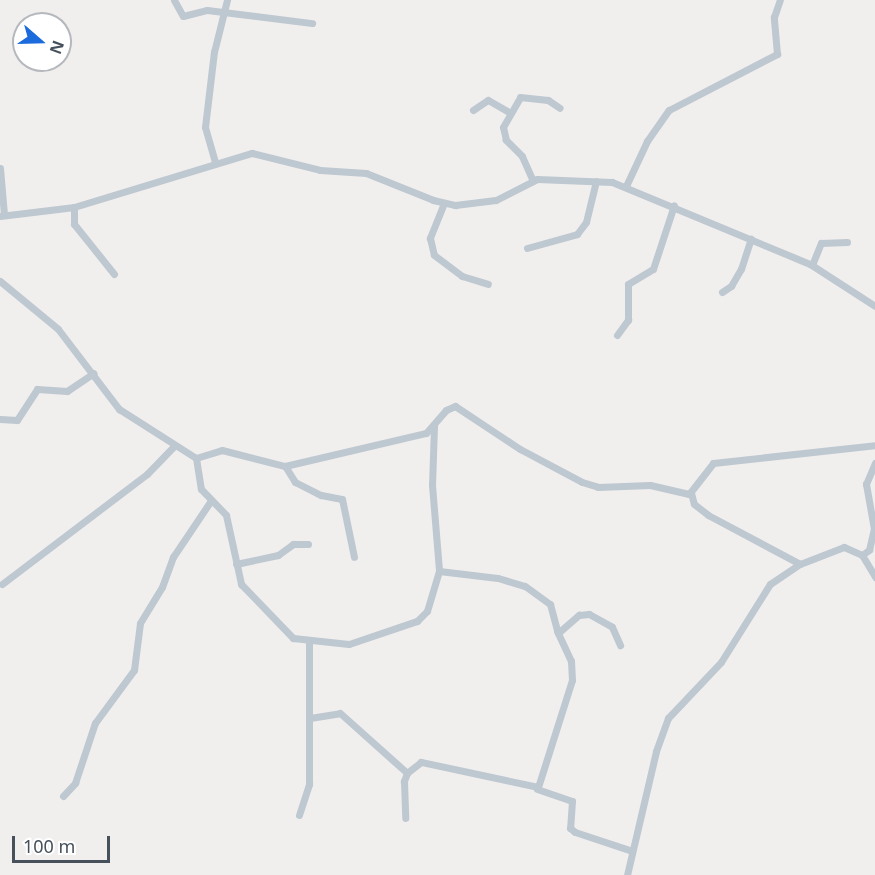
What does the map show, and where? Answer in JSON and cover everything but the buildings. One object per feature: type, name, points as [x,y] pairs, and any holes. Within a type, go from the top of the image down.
[{"type":"street","points":[[174,0],[183,16],[198,11],[224,12],[312,23]]},
{"type":"street","points":[[215,162],[205,127],[213,52],[227,0]]},
{"type":"street","points":[[626,186],[647,141],[669,110],[777,54],[780,47],[774,17],[780,0]]},
{"type":"street","points":[[533,181],[522,156],[504,136],[503,127],[518,98],[552,102],[560,108]]},
{"type":"street","points":[[473,110],[488,100],[509,112]]},
{"type":"street","points":[[0,168],[2,216],[74,207],[244,154],[265,154],[320,170],[370,174],[444,203],[496,200],[533,181],[596,182],[626,186],[812,265],[875,306]]},
{"type":"street","points":[[527,248],[577,234],[586,222],[596,182]]},
{"type":"street","points":[[444,203],[430,238],[434,255],[462,276],[488,284]]},
{"type":"street","points":[[617,335],[628,320],[627,284],[653,269],[674,205]]},
{"type":"street","points":[[74,207],[74,224],[114,274]]},
{"type":"street","points":[[722,292],[731,286],[741,269],[751,239]]},
{"type":"street","points":[[812,265],[822,242],[847,242]]},
{"type":"street","points":[[0,281],[58,329],[94,373],[119,409],[196,458],[227,451],[285,466],[402,440],[434,426],[446,410],[460,407],[520,448],[582,483],[598,487],[650,485],[690,493]]},
{"type":"street","points":[[0,419],[17,420],[38,389],[67,391],[94,373]]},
{"type":"street","points":[[196,458],[201,489],[210,502],[226,514],[236,564],[244,589],[293,638],[309,643],[349,644],[417,621],[427,611],[439,571],[432,485],[434,426]]},
{"type":"street","points":[[2,584],[120,496],[162,462],[175,445]]},
{"type":"street","points":[[690,493],[713,463],[875,445]]},
{"type":"street","points":[[862,555],[872,545],[866,484],[875,463]]},
{"type":"street","points":[[285,466],[295,482],[321,495],[342,499],[354,557]]},
{"type":"street","points":[[690,493],[694,504],[708,515],[800,564]]},
{"type":"street","points":[[63,796],[75,783],[95,723],[134,670],[140,623],[162,587],[172,557],[210,502]]},
{"type":"street","points":[[236,564],[278,555],[293,544],[308,544]]},
{"type":"street","points":[[627,875],[658,741],[668,718],[721,662],[764,591],[800,564],[844,547],[862,555],[875,577]]},
{"type":"street","points":[[439,571],[498,578],[534,590],[550,604],[558,633],[571,662],[572,680],[537,789]]},
{"type":"street","points":[[558,633],[579,615],[589,614],[612,627],[620,645]]},
{"type":"street","points":[[299,816],[308,794],[309,643]]},
{"type":"street","points":[[310,718],[340,713],[407,773]]},
{"type":"street","points":[[405,818],[402,791],[407,773],[424,762],[537,789],[572,801],[570,828],[575,832],[632,851]]}]
